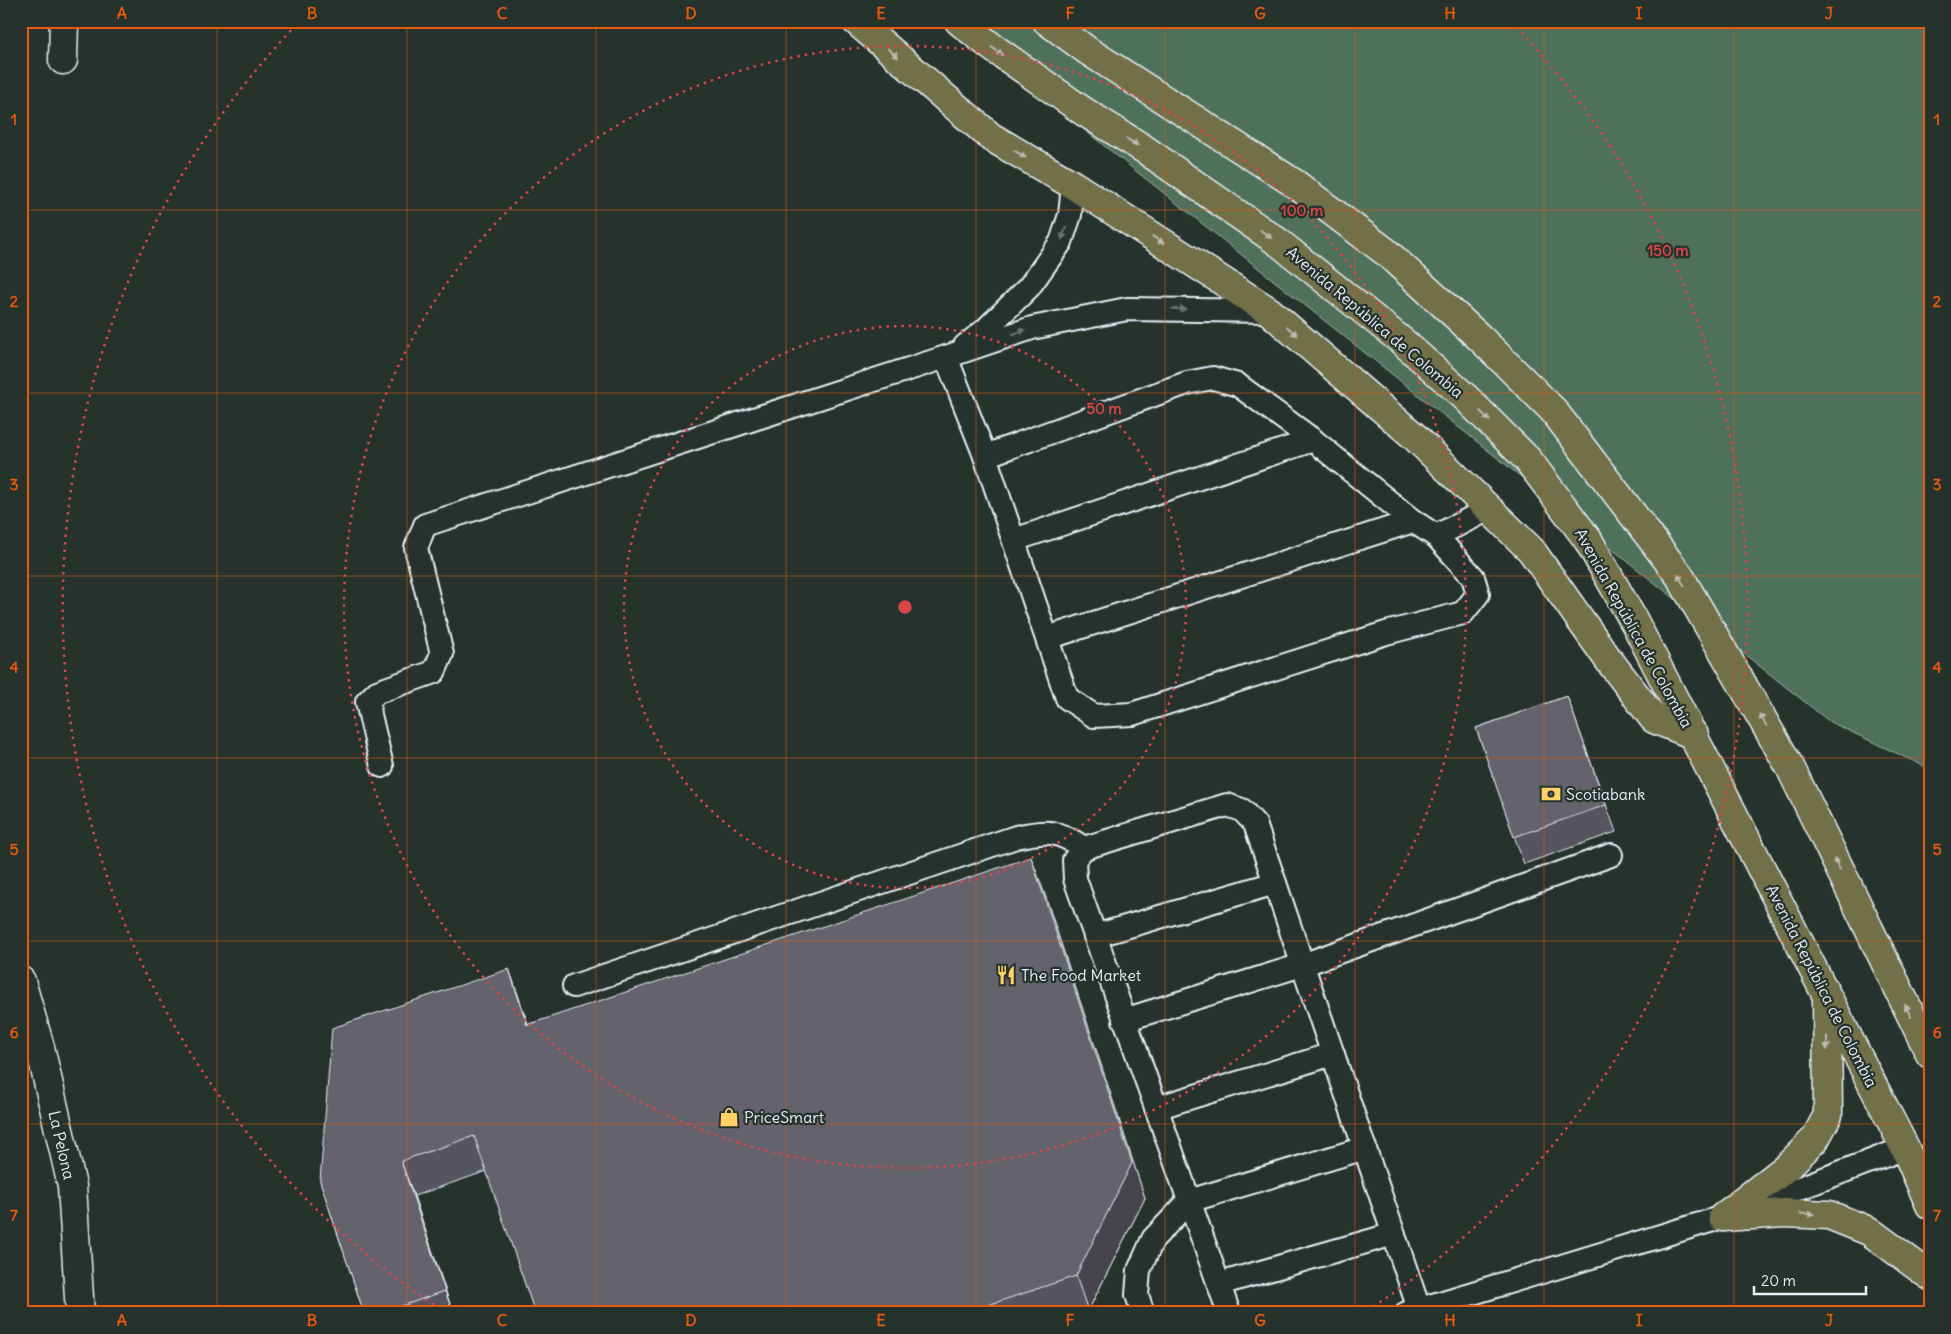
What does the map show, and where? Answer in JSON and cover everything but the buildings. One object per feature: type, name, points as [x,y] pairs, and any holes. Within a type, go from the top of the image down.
[{"type":"main road","points":[[856,21],[991,137],[1073,185],[1269,310],[1415,437],[1531,550],[1608,659],[1654,719],[1694,735]]},
{"type":"main road","name":"Avenida República de Colombia","points":[[959,21],[992,47],[1083,111],[1144,150],[1278,242],[1403,342],[1465,396],[1528,460],[1588,540],[1635,623],[1827,994],[1905,1148],[1930,1205]]},
{"type":"main road","points":[[1047,21],[1088,51],[1294,183],[1386,252],[1480,338],[1553,410],[1641,524],[1683,583],[1790,767],[1930,1054]]},
{"type":"main road","points":[[1723,1217],[1787,1167],[1815,1140],[1828,1115],[1827,994]]},
{"type":"main road","points":[[1723,1217],[1784,1213],[1829,1215],[1869,1230],[1930,1276]]},
{"type":"street","points":[[63,60],[64,21]]},
{"type":"street","name":"La Pelona","points":[[21,981],[40,1047],[72,1186],[80,1313]]},
{"type":"lane","points":[[951,355],[984,331],[1029,287],[1061,242],[1070,215],[1073,185]]},
{"type":"lane","points":[[382,766],[367,702],[377,692],[434,672],[442,654],[416,548],[425,525],[1032,328],[1127,309],[1269,310]]},
{"type":"lane","points":[[951,355],[985,456],[1014,540],[1067,698],[1094,716],[1132,714],[1386,633],[1463,613],[1478,594],[1472,577],[1436,536],[1413,521],[1312,440],[1238,384],[1213,378],[1187,383],[985,456]]},
{"type":"lane","points":[[1014,540],[1312,440]]},
{"type":"lane","points":[[1436,536],[1488,509]]},
{"type":"lane","points":[[1047,638],[1413,521]]},
{"type":"lane","points":[[1229,1313],[1075,879],[1074,860],[1084,848],[1227,805],[1242,810],[1254,824],[1394,1234],[1413,1311],[1723,1217],[1905,1148]]},
{"type":"lane","points":[[574,986],[1016,837],[1040,832],[1067,836],[1084,848]]},
{"type":"lane","points":[[1124,1020],[1302,965],[1611,855]]},
{"type":"lane","points":[[1095,936],[1275,883]]},
{"type":"lane","points":[[1156,1108],[1332,1054]]},
{"type":"lane","points":[[1143,1313],[1137,1295],[1139,1270],[1153,1240],[1189,1201],[1365,1148]]},
{"type":"lane","points":[[1219,1284],[1394,1234]]},
{"type":"green space","points":[[947,21],[1930,21],[1930,769],[1830,722]]},
{"type":"place","name":"Scotiabank","points":[[1551,794]]},
{"type":"place","name":"The Food Market","points":[[1006,975]]},
{"type":"place","name":"PriceSmart","points":[[729,1117]]}]
